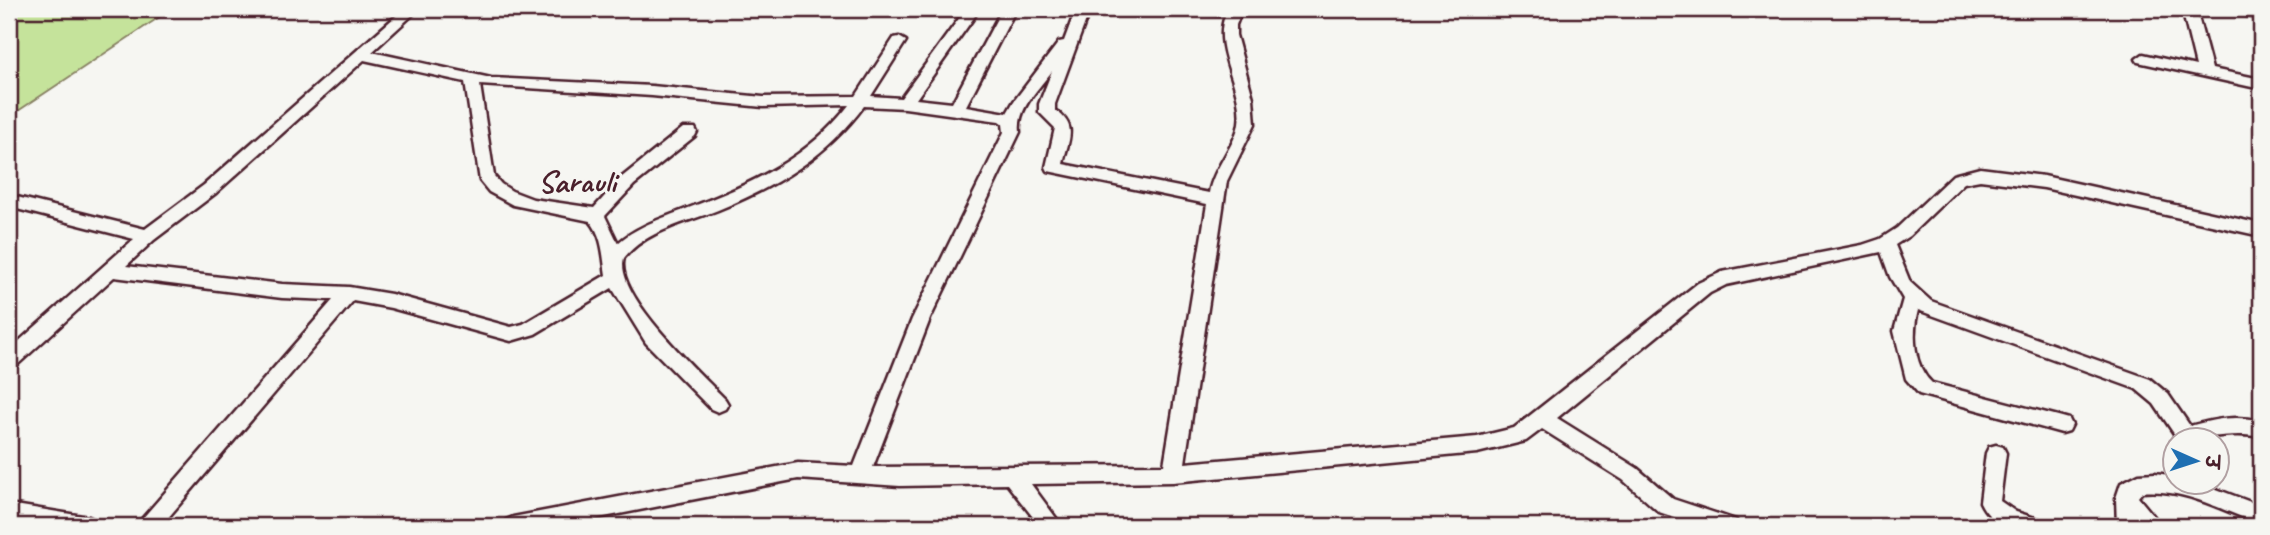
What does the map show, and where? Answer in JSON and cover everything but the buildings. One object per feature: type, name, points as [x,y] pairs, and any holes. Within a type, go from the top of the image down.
[{"type":"street","points":[[9,360],[148,236],[210,189],[412,9]]},
{"type":"street","points":[[957,109],[1009,9]]},
{"type":"street","points":[[1083,9],[1047,109],[1050,115],[1061,122],[1063,128],[1054,167],[1216,200]]},
{"type":"street","points":[[1173,473],[1221,176],[1247,124],[1245,98],[1229,35],[1234,11],[1202,9]]},
{"type":"street","points":[[2189,9],[2205,72]]},
{"type":"street","points":[[2235,9],[2261,15]]},
{"type":"street","points":[[905,103],[968,16]]},
{"type":"street","points":[[860,475],[921,318],[1012,132],[1011,122],[1019,104],[1074,32]]},
{"type":"street","points":[[110,270],[282,291],[349,294],[391,301],[511,334],[529,328],[615,269],[625,246],[640,235],[745,191],[787,169],[829,138],[862,100],[899,41]]},
{"type":"street","points":[[359,54],[472,80],[530,87],[652,91],[754,102],[862,100],[905,103],[1003,117],[1011,122]]},
{"type":"street","points":[[2143,59],[2261,84]]},
{"type":"street","points":[[472,80],[486,177],[493,189],[526,204],[591,212],[596,216],[603,226],[615,269],[653,338],[718,404]]},
{"type":"street","points":[[596,216],[628,181],[689,132]]},
{"type":"street","points":[[513,526],[798,471],[860,475],[1013,476],[1173,473],[1477,445],[1520,435],[1704,288],[1729,278],[1864,251],[1886,243],[1903,232],[1959,179],[1980,174],[2044,182],[2261,230]]},
{"type":"street","points":[[9,201],[148,236]]},
{"type":"street","points":[[1886,243],[1906,292],[1912,300],[1938,312],[2143,384],[2161,399],[2177,426]]},
{"type":"street","points":[[148,526],[349,294]]},
{"type":"street","points":[[1912,300],[1903,331],[1915,379],[1920,384],[1926,389],[2062,425]]},
{"type":"street","points":[[1542,419],[1630,474],[1666,506],[1729,526]]},
{"type":"street","points":[[2219,426],[2235,424],[2261,429]]},
{"type":"street","points":[[1996,453],[1990,502],[2000,514],[2035,526]]},
{"type":"street","points":[[1013,476],[1052,526]]},
{"type":"street","points":[[2127,526],[2128,489],[2133,484],[2162,482]]},
{"type":"street","points":[[2211,496],[2261,515]]},
{"type":"street","points":[[2126,498],[2152,526]]},
{"type":"street","points":[[9,513],[89,526]]},
{"type":"green space","points":[[9,9],[135,9],[161,16],[9,117]]},
{"type":"district","name":"Sarauli","points":[[577,181]]}]
